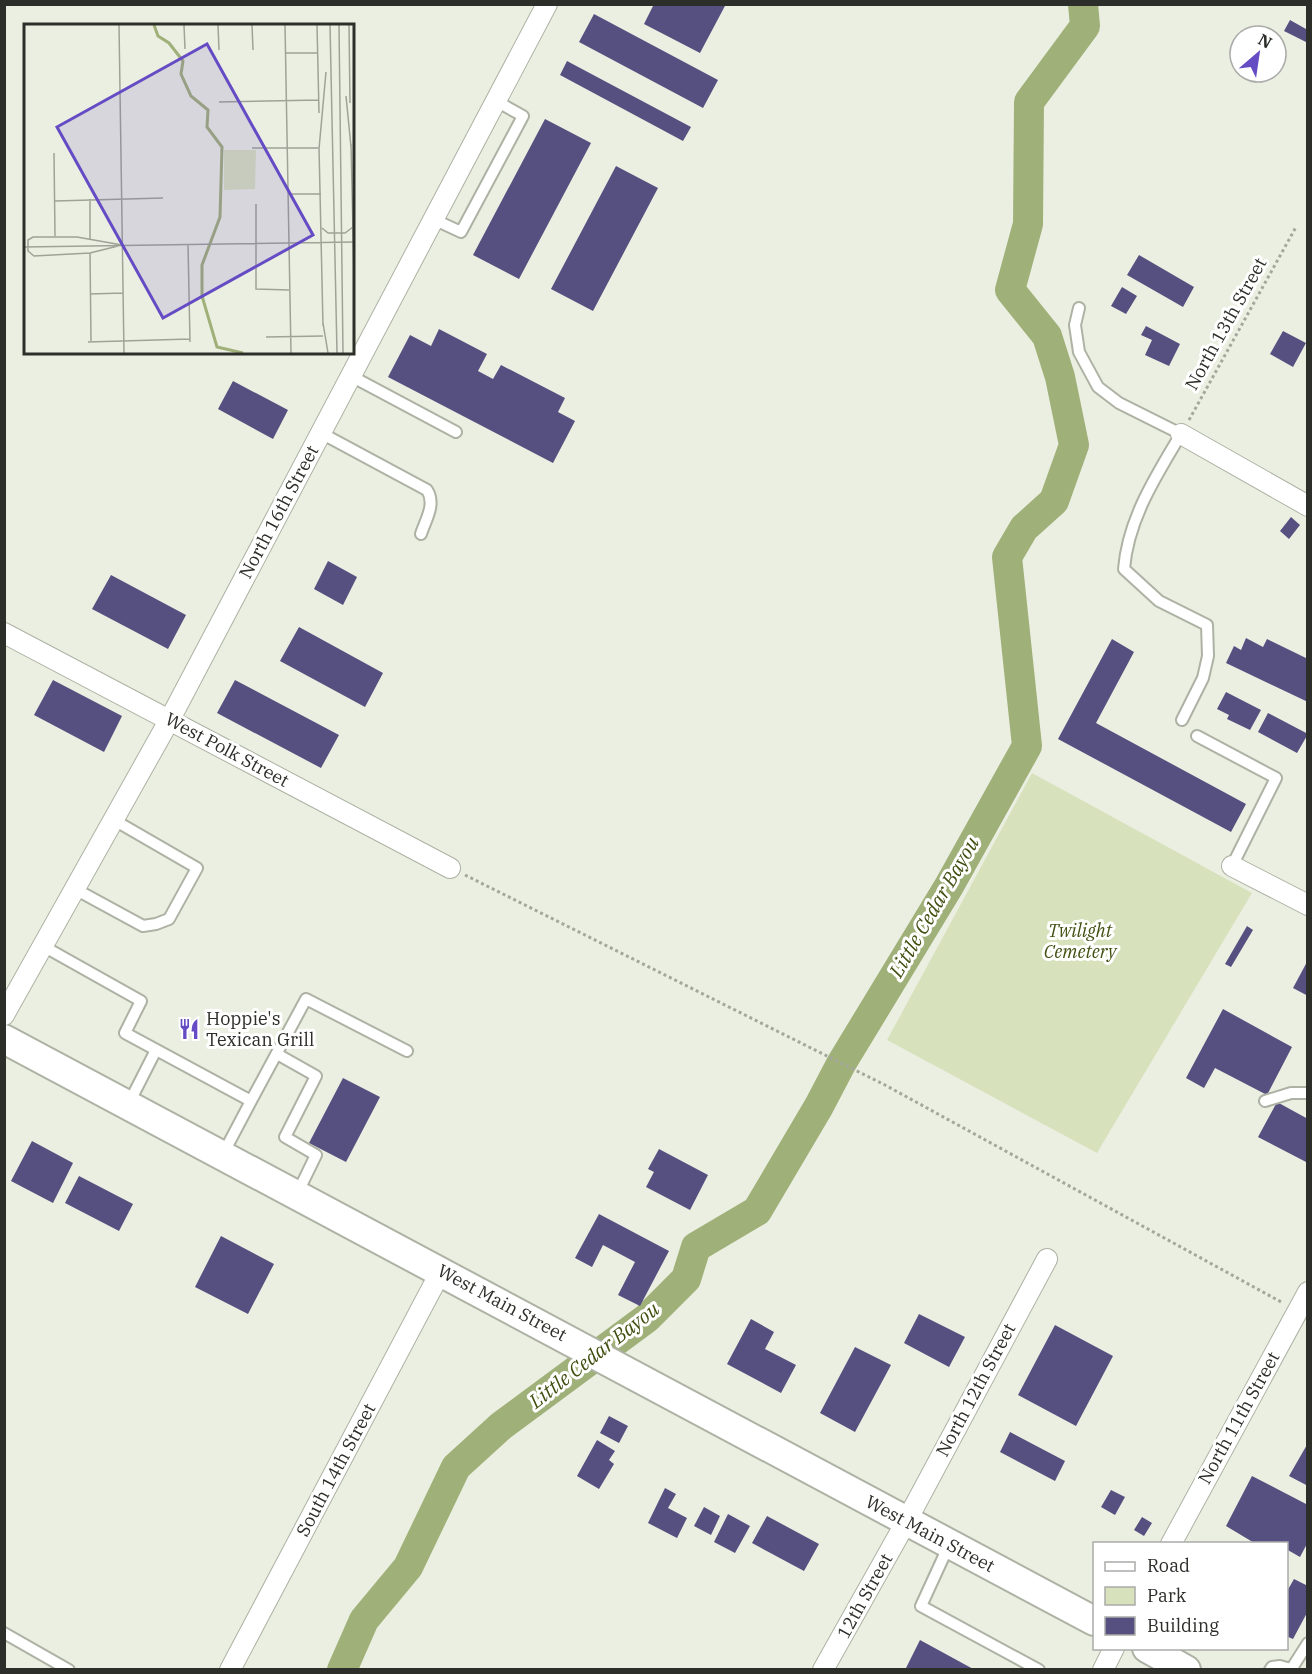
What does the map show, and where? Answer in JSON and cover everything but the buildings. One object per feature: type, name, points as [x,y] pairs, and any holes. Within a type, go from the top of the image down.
[{"type":"main road","name":"West Main Street","points":[[4,1039],[441,1270],[1093,1620]]},
{"type":"main road","points":[[1151,1650],[1186,1670]]},
{"type":"street","name":"North 16th Street","points":[[4,1015],[170,719],[547,4]]},
{"type":"street","points":[[1180,434],[1308,506]]},
{"type":"street","name":"West Polk Street","points":[[4,633],[450,868]]},
{"type":"street","points":[[1232,866],[1308,905]]},
{"type":"street","name":"North 12th Street","points":[[906,1521],[1047,1258]]},
{"type":"street","name":"South 14th Street","points":[[231,1670],[441,1270]]},
{"type":"street","name":"North 11th Street","points":[[1172,1542],[1302,1314],[1308,1292]]},
{"type":"street","name":"12th Street","points":[[823,1670],[906,1521]]},
{"type":"street","points":[[1103,1670],[1113,1650]]},
{"type":"lane","points":[[434,219],[460,232],[523,116],[496,101]]},
{"type":"lane","points":[[1078,308],[1075,325],[1079,352],[1098,387],[1119,403],[1180,434],[1143,500],[1126,549],[1124,569],[1159,601],[1207,625],[1208,656],[1203,678],[1182,720]]},
{"type":"lane","points":[[351,376],[456,432]]},
{"type":"lane","points":[[321,433],[427,490],[432,497],[421,534]]},
{"type":"lane","points":[[1197,736],[1276,778],[1232,866]]},
{"type":"lane","points":[[75,889],[143,926],[169,919],[197,868],[114,820]]},
{"type":"lane","points":[[43,946],[141,1000],[125,1033],[251,1101]]},
{"type":"lane","points":[[222,1155],[306,999],[407,1051]]},
{"type":"lane","points":[[128,1104],[156,1050]]},
{"type":"lane","points":[[277,1054],[316,1076],[285,1137],[316,1155],[297,1194]]},
{"type":"lane","points":[[1265,1101],[1291,1093],[1308,1093]]},
{"type":"lane","points":[[949,1544],[921,1606],[1039,1670]]},
{"type":"lane","points":[[4,1633],[69,1670]]},
{"type":"lane","points":[[1270,1670],[1280,1665],[1293,1669],[1308,1643]]},
{"type":"path","name":"North 13th Street","points":[[1180,434],[1296,227]]},
{"type":"path","points":[[450,868],[885,1085],[1302,1314]]},
{"type":"green space","name":"Twilight Cemetery","points":[[1032,773],[1252,893],[1097,1153],[887,1040]]},
{"type":"waterway","name":"Little Cedar Bayou","points":[[342,1670],[364,1620],[408,1567],[456,1467],[501,1426],[647,1318],[686,1279],[696,1247],[757,1211],[841,1064],[949,886],[1027,746],[1007,557],[1024,528],[1054,501],[1074,445],[1060,377],[1047,336],[1010,290],[1028,224],[1029,102],[1085,26],[1083,4]]},
{"type":"place","name":"Hoppie's Texican Grill","points":[[189,1029]]}]
